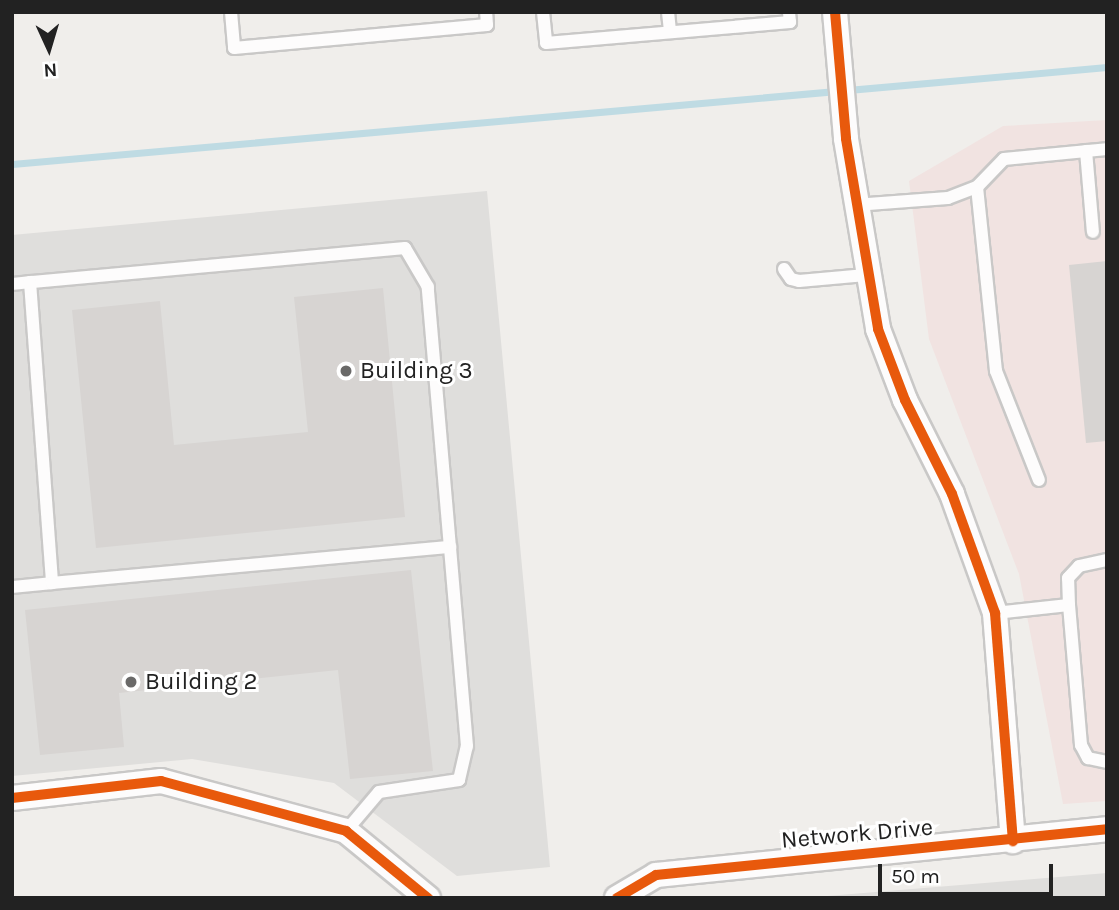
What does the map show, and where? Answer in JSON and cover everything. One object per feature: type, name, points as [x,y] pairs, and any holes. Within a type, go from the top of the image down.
[{"type":"street","points":[[835,12],[846,139],[866,275],[878,328],[905,400],[951,494],[995,613],[1013,841]]},
{"type":"street","points":[[12,798],[161,781],[346,831],[428,898]]},
{"type":"street","name":"Network Drive","points":[[617,898],[656,874],[1013,841],[1107,829]]},
{"type":"lane","points":[[231,12],[234,48],[487,25],[486,12]]},
{"type":"lane","points":[[543,12],[546,43],[670,32],[789,17]]},
{"type":"lane","points":[[668,12],[670,32]]},
{"type":"lane","points":[[855,205],[948,198],[977,187],[1004,159],[1107,149]]},
{"type":"lane","points":[[1086,151],[1093,232]]},
{"type":"lane","points":[[977,187],[996,371],[1039,480]]},
{"type":"lane","points":[[12,284],[405,248],[428,287],[467,746],[459,780],[379,792],[346,831]]},
{"type":"lane","points":[[784,269],[791,279],[799,281],[866,275]]},
{"type":"lane","points":[[30,282],[52,583]]},
{"type":"lane","points":[[12,587],[450,547]]},
{"type":"lane","points":[[1107,560],[1079,566],[1068,578],[1082,745],[1088,758],[1107,762]]},
{"type":"lane","points":[[995,613],[1069,605]]},
{"type":"shaded area","points":[[1107,120],[1107,801],[1063,804],[1019,574],[929,339],[909,181],[1003,126]]},
{"type":"shaded area","points":[[487,191],[550,867],[457,876],[334,783],[192,759],[12,776],[12,235]]},
{"type":"shaded area","points":[[1107,873],[1107,898],[803,898]]},
{"type":"building","points":[[1107,261],[1107,441],[1086,443],[1069,265]]},
{"type":"building","name":"Building 3","points":[[383,288],[405,517],[96,548],[72,310],[160,301],[174,445],[308,432],[294,297]]},
{"type":"building","name":"Building 2","points":[[411,570],[433,771],[350,779],[338,670],[119,693],[124,747],[40,755],[25,610]]},
{"type":"waterway","points":[[12,164],[1107,67]]},
{"type":"cycle path","points":[[835,12],[846,139],[878,329],[905,400],[952,494],[995,613],[1013,841]]},
{"type":"cycle path","points":[[12,798],[161,781],[346,831],[428,898]]},
{"type":"cycle path","points":[[617,898],[656,875],[1107,829]]},
{"type":"place","name":"Building 3","points":[[346,371]]},
{"type":"place","name":"Building 2","points":[[131,682]]}]
